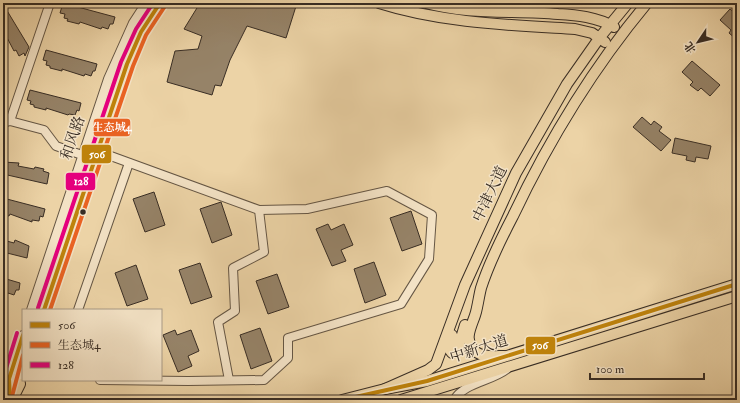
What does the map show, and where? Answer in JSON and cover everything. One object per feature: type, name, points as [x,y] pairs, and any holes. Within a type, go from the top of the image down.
[{"type":"main road","points":[[379,3],[427,15],[466,22],[574,29],[611,26],[639,12]]},
{"type":"main road","points":[[426,3],[463,10],[536,12],[606,17],[627,4]]},
{"type":"main road","name":"中津大道","points":[[504,356],[485,356],[473,350],[468,337],[481,289],[494,255],[538,166],[574,104],[622,32],[647,3]]},
{"type":"main road","name":"中津大道","points":[[384,389],[428,370],[436,364],[465,285],[492,222],[519,167],[553,107],[600,37],[611,26],[627,4]]},
{"type":"main road","points":[[582,16],[611,26],[622,32]]},
{"type":"main road","points":[[574,29],[592,33],[612,46]]},
{"type":"main road","name":"中新大道","points":[[342,400],[384,389],[427,381],[737,284]]},
{"type":"main road","points":[[465,285],[461,307],[449,345],[450,352],[452,354],[458,348],[467,317],[481,289]]},
{"type":"main road","name":"中新大道","points":[[401,400],[737,296]]},
{"type":"main road","points":[[11,400],[20,384]]},
{"type":"main road","points":[[20,384],[21,400]]},
{"type":"street","points":[[50,3],[7,122],[44,130],[56,146],[82,155]]},
{"type":"street","name":"和风路","points":[[31,309],[108,79],[133,23],[146,3]]},
{"type":"street","name":"和风路","points":[[44,309],[126,64],[141,32],[160,3]]},
{"type":"street","points":[[97,151],[259,210],[307,209],[387,191],[432,215],[428,259],[401,304],[288,338],[288,358],[264,380],[162,380]]},
{"type":"street","points":[[78,309],[128,163]]},
{"type":"street","points":[[229,380],[218,322],[235,311],[233,268],[264,252],[259,210]]},
{"type":"street","points":[[5,400],[9,379],[22,338]]},
{"type":"street","points":[[454,400],[460,391],[490,379],[508,367]]},
{"type":"street","points":[[16,400],[22,377]]},
{"type":"street","points":[[3,392],[9,379]]},
{"type":"street","points":[[9,379],[11,400]]},
{"type":"building","points":[[63,3],[115,17],[113,24],[110,24],[108,29],[102,27],[101,29],[80,22],[79,24],[67,21],[68,19],[64,18],[65,14],[60,13]]},
{"type":"building","points":[[200,3],[297,3],[286,38],[247,26],[230,60],[221,86],[215,85],[212,95],[167,82],[175,51],[198,49],[202,36],[184,29]]},
{"type":"building","points":[[3,4],[29,47],[25,56],[24,53],[19,56],[16,50],[14,51],[3,30]]},
{"type":"building","points":[[730,9],[737,15],[737,40],[729,33],[731,30],[720,20]]},
{"type":"building","points":[[46,50],[97,64],[95,71],[93,71],[91,76],[85,74],[84,76],[62,69],[62,71],[50,68],[50,66],[46,65],[47,61],[43,60]]},
{"type":"building","points":[[692,61],[720,85],[710,96],[701,88],[698,91],[690,85],[693,82],[682,72]]},
{"type":"building","points":[[30,90],[81,103],[79,111],[77,110],[75,115],[68,115],[46,108],[46,110],[34,107],[34,105],[30,104],[31,101],[27,100]]},
{"type":"building","points":[[642,117],[651,125],[654,121],[662,127],[659,131],[671,140],[661,151],[633,127]]},
{"type":"building","points":[[675,138],[711,146],[708,159],[696,157],[695,162],[686,160],[687,156],[672,153]]},
{"type":"building","points":[[3,162],[19,163],[18,166],[44,169],[43,171],[49,173],[47,184],[3,174]]},
{"type":"building","points":[[154,192],[165,225],[145,232],[133,199]]},
{"type":"building","points":[[3,198],[45,209],[43,217],[40,216],[39,221],[32,220],[32,222],[10,214],[9,216],[3,215]]},
{"type":"building","points":[[221,202],[232,235],[212,243],[200,209]]},
{"type":"building","points":[[411,211],[422,244],[402,251],[390,218]]},
{"type":"building","points":[[328,224],[331,230],[344,224],[353,245],[341,250],[346,261],[332,266],[316,229]]},
{"type":"building","points":[[3,240],[14,243],[15,240],[29,246],[27,258],[3,252]]},
{"type":"building","points":[[374,262],[386,295],[365,303],[354,269]]},
{"type":"building","points":[[200,263],[212,297],[191,304],[179,270]]},
{"type":"building","points":[[136,265],[148,299],[127,306],[115,273]]},
{"type":"building","points":[[277,274],[289,307],[268,314],[256,281]]},
{"type":"building","points":[[3,278],[20,283],[19,290],[16,290],[14,295],[8,293],[4,305],[3,304]]},
{"type":"building","points":[[260,328],[272,361],[251,369],[240,335]]},
{"type":"building","points":[[175,330],[177,335],[191,330],[199,351],[188,356],[192,366],[178,372],[163,335]]},
{"type":"transit line","name":"128","points":[[38,308],[121,62],[136,29],[153,3]]},
{"type":"transit line","name":"506","points":[[44,309],[127,64],[141,32],[160,3]]},
{"type":"transit line","name":"生态城4","points":[[50,309],[133,66],[146,35],[165,6]]},
{"type":"transit line","name":"506","points":[[342,400],[427,381],[737,284]]},
{"type":"transit line","name":"128","points":[[3,378],[17,333]]},
{"type":"transit line","name":"506","points":[[10,400],[9,379],[22,338]]},
{"type":"transit line","name":"生态城4","points":[[11,400],[22,359]]}]
